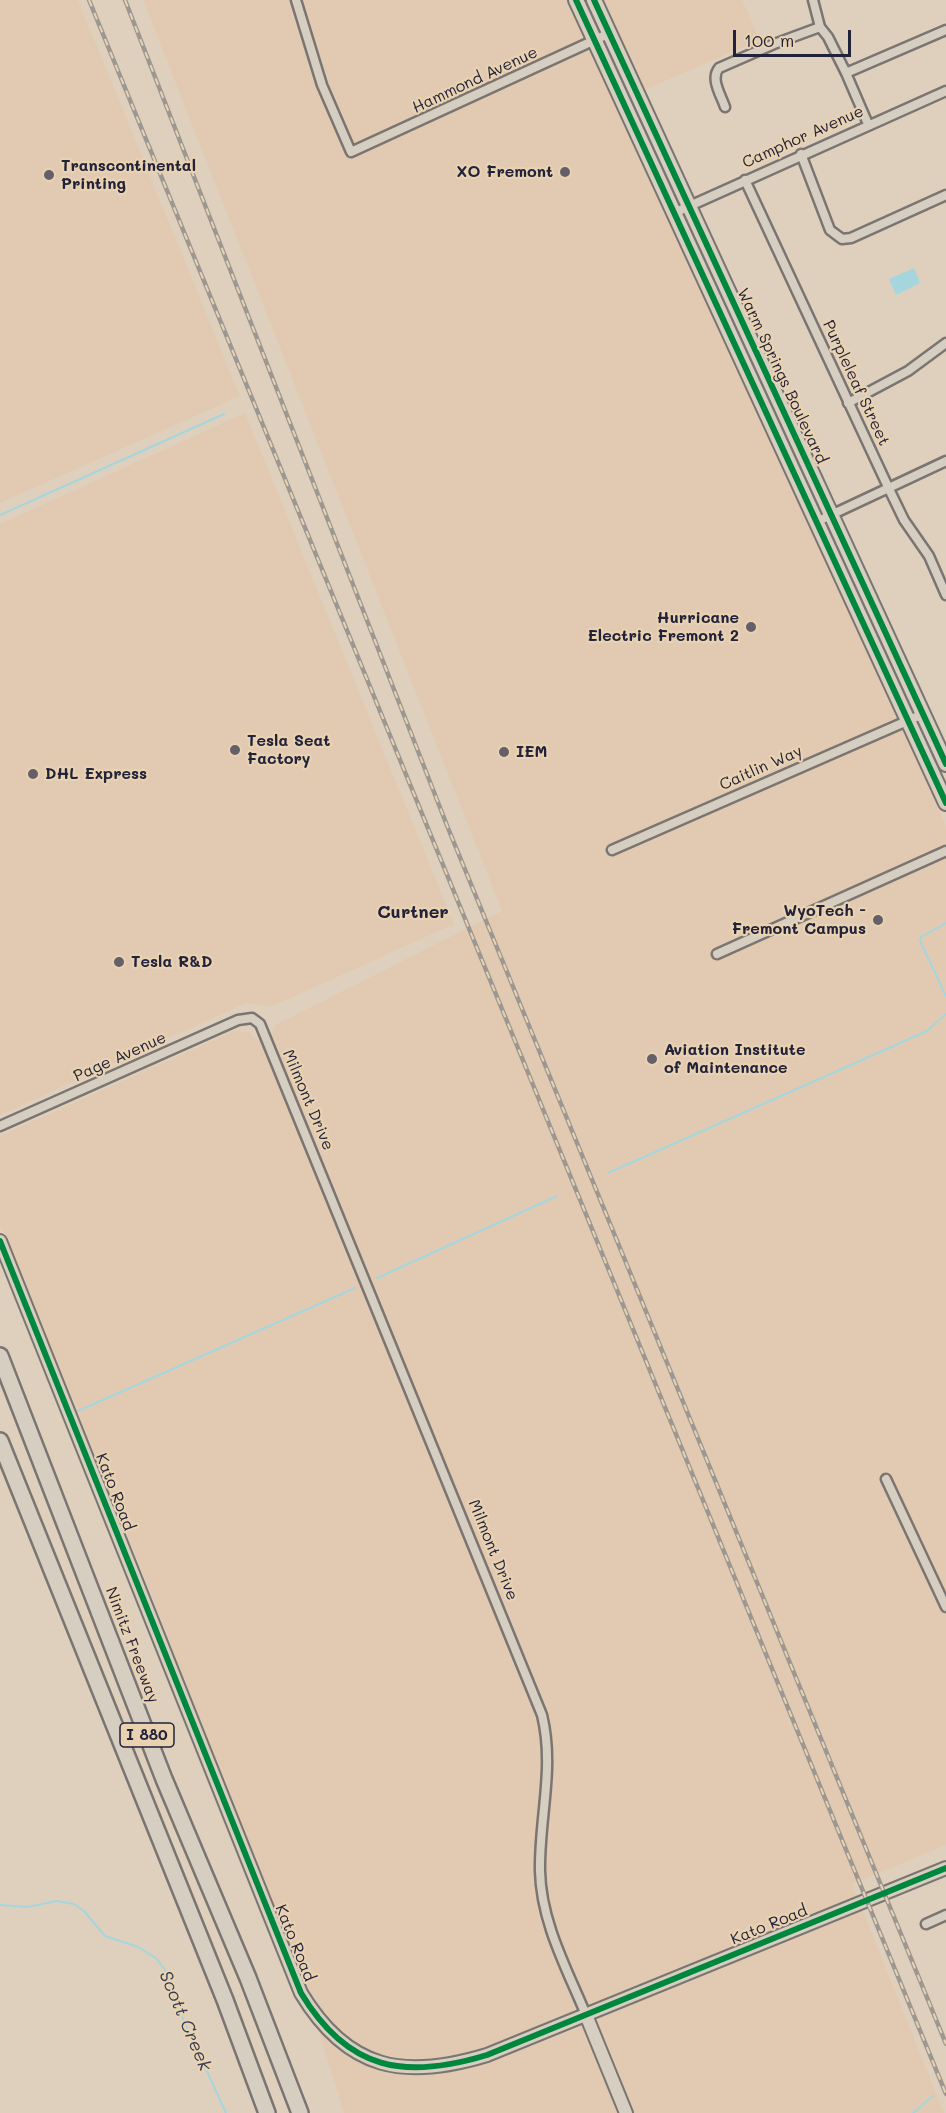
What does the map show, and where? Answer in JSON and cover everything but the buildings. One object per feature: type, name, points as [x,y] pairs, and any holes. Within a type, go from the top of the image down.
[{"type":"highway","name":"Nimitz Freeway","points":[[0,1356],[164,1779],[248,1978],[300,2113]]},
{"type":"highway","name":"I 880","points":[[0,1441],[225,2000],[267,2113]]},
{"type":"main road","name":"Warm Springs Boulevard","points":[[576,0],[946,803]]},
{"type":"main road","name":"Warm Springs Boulevard","points":[[594,0],[946,764]]},
{"type":"street","name":"Hammond Avenue","points":[[296,0],[322,85],[351,152],[610,33]]},
{"type":"street","points":[[813,0],[820,27],[828,37],[846,73],[868,124]]},
{"type":"street","points":[[725,107],[715,76],[719,68],[820,27]]},
{"type":"street","points":[[846,73],[946,30]]},
{"type":"street","name":"Camphor Avenue","points":[[674,213],[801,154],[946,91]]},
{"type":"street","points":[[801,154],[830,230],[842,239],[851,238],[946,195]]},
{"type":"street","name":"Purpleleaf Street","points":[[745,180],[888,489],[904,520],[929,556],[946,596]]},
{"type":"street","points":[[848,403],[908,371],[946,342]]},
{"type":"street","points":[[816,522],[946,461]]},
{"type":"street","name":"Caitlin Way","points":[[612,849],[923,714]]},
{"type":"street","points":[[717,954],[946,851]]},
{"type":"street","name":"Page Avenue","points":[[0,1126],[238,1020],[252,1018]]},
{"type":"street","name":"Milmont Drive","points":[[252,1018],[260,1024],[538,1705],[546,1735],[548,1756],[541,1853],[541,1890],[554,1936],[626,2113]]},
{"type":"street","name":"Kato Road","points":[[0,1241],[231,1823],[301,1993],[312,2013],[328,2030],[368,2059],[391,2067],[416,2070],[439,2068],[487,2055],[946,1868]]},
{"type":"street","points":[[886,1479],[946,1607]]},
{"type":"street","points":[[926,1924],[946,1915]]},
{"type":"shaded area","points":[[0,0],[78,0],[240,396],[0,503]]},
{"type":"shaded area","points":[[143,0],[569,0],[790,475],[946,826],[946,1845],[852,1884],[944,2113],[344,2113],[305,1987],[141,1569],[0,1225],[0,1136],[234,1031],[249,1032],[257,1040],[271,1034],[275,1025],[502,911]]},
{"type":"shaded area","points":[[603,0],[742,0],[760,40],[644,90]]},
{"type":"shaded area","points":[[245,413],[454,924],[271,1007],[246,1003],[0,1115],[0,524]]},
{"type":"water","points":[[914,268],[920,283],[896,295],[889,279]]},
{"type":"waterway","points":[[0,515],[224,414]]},
{"type":"waterway","points":[[946,923],[921,937],[920,941],[946,996]]},
{"type":"waterway","points":[[608,1173],[927,1031],[946,1014]]},
{"type":"waterway","points":[[377,1278],[557,1196]]},
{"type":"waterway","points":[[78,1411],[355,1288]]},
{"type":"waterway","name":"Scott Creek","points":[[0,1905],[28,1907],[56,1901],[74,1904],[84,1911],[105,1936],[138,1947],[156,1958],[166,1971],[174,1999],[226,2113]]},
{"type":"waterway","name":"Scott Creek","points":[[913,2113],[933,2096]]},
{"type":"railway","points":[[89,0],[946,2094]]},
{"type":"railway","points":[[125,0],[448,828],[946,2044]]},
{"type":"cycle path","points":[[576,0],[946,803]]},
{"type":"cycle path","points":[[594,0],[946,764]]},
{"type":"cycle path","points":[[0,1241],[301,1993],[319,2019],[338,2039],[359,2053],[381,2063],[405,2067],[430,2067],[487,2055],[946,1868]]},
{"type":"place","name":"XO Fremont","points":[[565,172]]},
{"type":"place","name":"Transcontinental Printing","points":[[49,175]]},
{"type":"place","name":"Hurricane Electric Fremont 2","points":[[751,627]]},
{"type":"place","name":"Tesla Seat Factory","points":[[235,750]]},
{"type":"place","name":"IEM","points":[[504,752]]},
{"type":"place","name":"DHL Express","points":[[33,774]]},
{"type":"place","name":"WyoTech - Fremont Campus","points":[[878,920]]},
{"type":"place","name":"Tesla R&D","points":[[119,962]]},
{"type":"place","name":"Aviation Institute of Maintenance","points":[[652,1059]]},
{"type":"district","name":"Curtner","points":[[413,912]]}]
